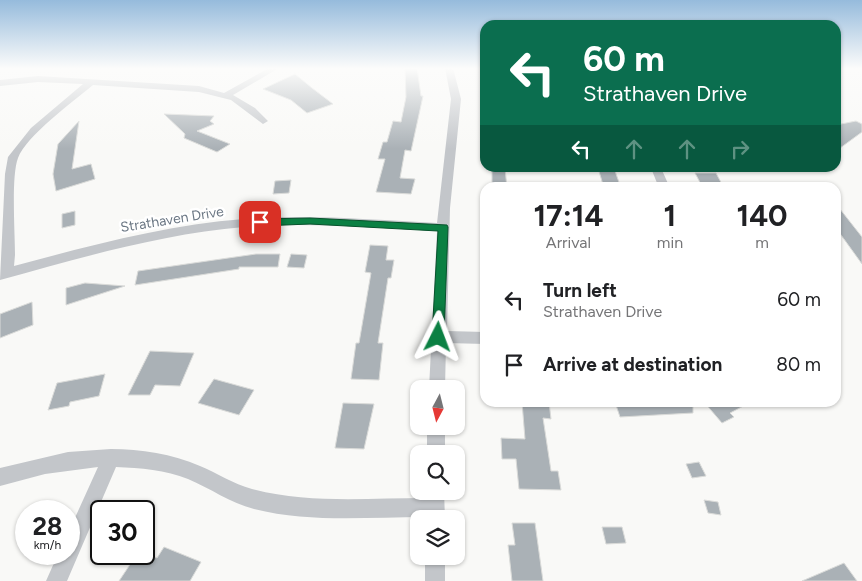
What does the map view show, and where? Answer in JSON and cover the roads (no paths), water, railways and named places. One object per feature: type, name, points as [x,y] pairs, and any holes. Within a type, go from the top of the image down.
[{"type":"street","points":[[3,274],[9,256],[10,174],[14,157],[34,130],[75,95]]},
{"type":"street","points":[[226,95],[252,110],[262,121]]},
{"type":"street","points":[[437,380],[443,227],[455,95]]},
{"type":"street","name":"Strathaven Drive","points":[[3,274],[110,245],[181,231],[236,224],[310,221],[443,227]]},
{"type":"street","points":[[438,337],[480,338]]},
{"type":"street","points":[[80,528],[111,458]]},
{"type":"street","points":[[0,477],[50,464],[79,459],[146,459],[185,469],[251,499],[300,507],[435,506]]},
{"type":"street","points":[[56,581],[63,565]]},
{"type":"street","points":[[435,565],[435,581]]}]
